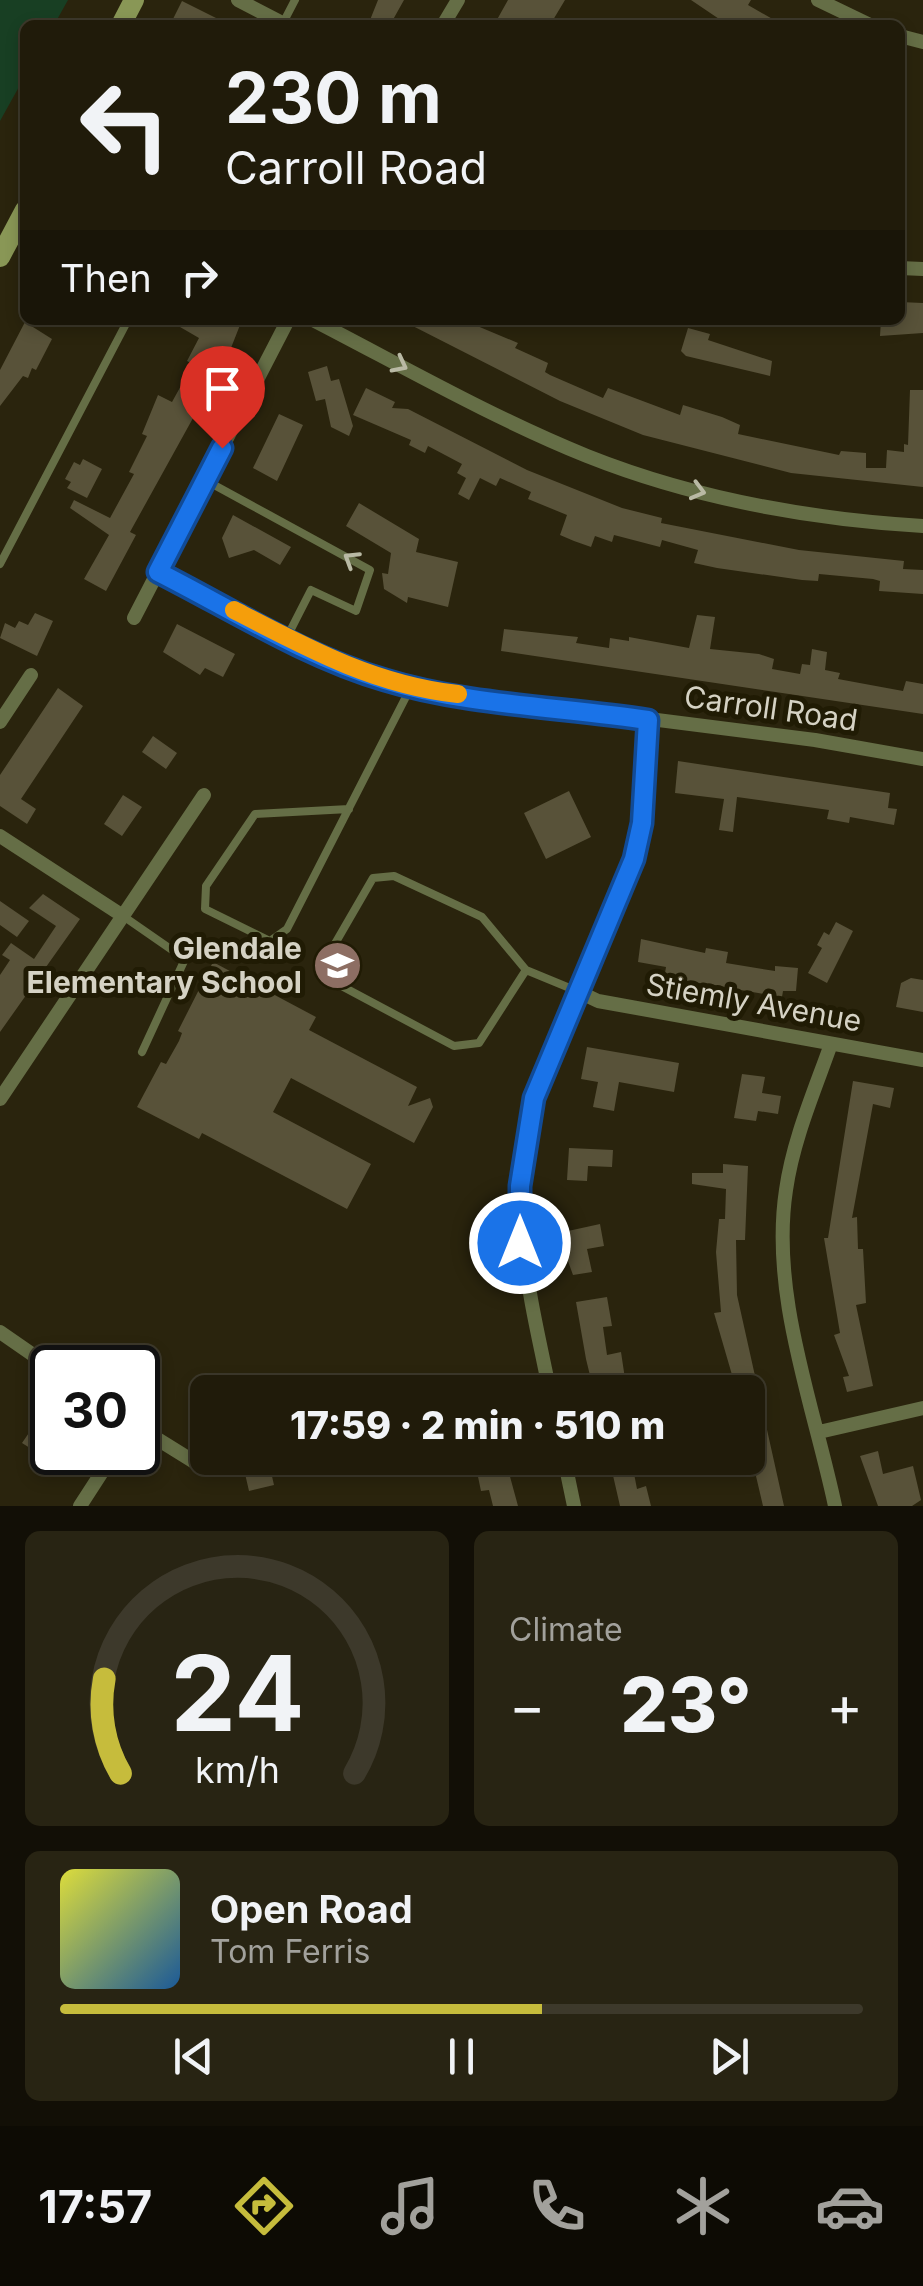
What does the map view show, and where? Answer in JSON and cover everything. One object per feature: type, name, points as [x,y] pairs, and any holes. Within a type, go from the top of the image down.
[{"type":"main road","points":[[0,257],[20,219]]},
{"type":"street","points":[[238,0],[276,20]]},
{"type":"street","points":[[818,0],[860,20]]},
{"type":"street","points":[[134,618],[285,325]]},
{"type":"street","points":[[323,325],[515,424],[652,479],[792,513],[923,526]]},
{"type":"street","name":"Carroll Road","points":[[158,572],[348,668],[411,687],[816,740],[923,759]]},
{"type":"street","points":[[0,722],[32,676]]},
{"type":"street","points":[[547,1375],[520,1243],[520,1186],[534,1098],[634,859],[646,792],[648,720]]},
{"type":"street","points":[[0,1099],[204,796]]},
{"type":"street","points":[[0,836],[123,916]]},
{"type":"street","name":"Stiemly Avenue","points":[[577,992],[598,1001],[923,1060]]},
{"type":"street","points":[[831,1044],[795,1146],[784,1219],[792,1318],[836,1506]]},
{"type":"street","points":[[0,1332],[30,1353]]},
{"type":"street","points":[[819,1432],[923,1408]]},
{"type":"street","points":[[160,1441],[190,1459]]},
{"type":"street","points":[[80,1506],[100,1475]]},
{"type":"street","points":[[568,1475],[574,1506]]},
{"type":"lane","points":[[0,564],[125,325]]},
{"type":"lane","points":[[205,480],[370,570],[356,611],[311,590],[287,637]]},
{"type":"lane","points":[[348,808],[255,814],[206,886],[205,909],[270,941],[287,929],[411,687]]},
{"type":"lane","points":[[526,970],[478,1043],[454,1046],[334,982],[329,954],[373,878],[394,876],[482,917],[526,970],[577,992]]},
{"type":"lane","points":[[123,916],[185,960],[142,1052]]},
{"type":"green space","points":[[0,0],[68,0],[57,20],[20,20],[20,85],[0,121]]},
{"type":"building","points":[[378,0],[404,0],[393,20],[370,20]]},
{"type":"building","points":[[508,0],[565,0],[553,20],[497,20]]},
{"type":"building","points":[[691,0],[751,0],[748,5],[774,20],[721,20]]},
{"type":"building","points":[[182,1],[220,20],[172,20]]},
{"type":"building","points":[[905,302],[923,303],[923,333],[880,336],[881,325],[905,325]]},
{"type":"building","points":[[23,325],[52,339],[36,370],[32,368],[28,378],[23,376],[0,406],[0,370]]},
{"type":"building","points":[[177,325],[240,325],[229,353],[130,532],[136,535],[106,591],[84,579],[109,535],[70,508],[74,500],[110,518],[134,474],[129,472],[147,436],[142,434],[158,395],[172,402],[193,364],[187,361],[199,338]]},
{"type":"building","points":[[411,325],[475,325],[518,343],[515,348],[548,363],[545,372],[603,398],[608,388],[680,415],[683,405],[722,417],[740,425],[738,434],[839,455],[841,451],[866,453],[866,468],[886,468],[887,450],[904,452],[904,444],[908,445],[910,390],[923,390],[923,487],[791,473],[643,435],[560,401]]},
{"type":"building","points":[[688,328],[710,334],[708,340],[772,361],[770,376],[686,356],[681,351]]},
{"type":"building","points":[[327,366],[331,381],[339,379],[353,426],[349,436],[331,427],[325,399],[316,401],[308,372]]},
{"type":"building","points":[[366,388],[395,402],[392,408],[408,409],[527,470],[622,508],[662,518],[661,523],[799,550],[904,561],[903,569],[923,570],[923,594],[879,591],[880,581],[873,579],[819,574],[818,581],[802,580],[717,568],[694,563],[698,550],[662,540],[660,547],[614,535],[612,542],[595,536],[591,547],[574,541],[560,535],[567,515],[528,499],[531,492],[500,478],[496,486],[480,478],[469,500],[458,494],[466,478],[457,473],[462,464],[428,446],[425,453],[409,445],[411,440],[353,415]]},
{"type":"building","points":[[279,414],[303,425],[277,481],[253,468]]},
{"type":"building","points":[[83,459],[102,469],[87,498],[67,488],[71,482],[65,479],[74,462],[80,465]]},
{"type":"building","points":[[359,503],[419,539],[416,552],[458,562],[448,607],[408,597],[407,603],[384,589],[382,573],[388,574],[391,553],[346,526]]},
{"type":"building","points":[[233,515],[291,547],[280,565],[254,550],[229,558],[222,538]]},
{"type":"building","points":[[35,613],[53,621],[37,656],[0,638],[5,623],[15,628],[19,621],[28,625]]},
{"type":"building","points":[[697,615],[715,617],[710,649],[759,654],[774,659],[772,669],[800,674],[802,664],[810,665],[812,649],[827,652],[825,670],[840,673],[838,679],[903,691],[906,681],[923,684],[923,714],[501,651],[504,629],[578,637],[576,643],[609,648],[610,638],[629,641],[629,637],[689,648]]},
{"type":"building","points":[[177,624],[235,654],[223,677],[205,668],[200,675],[163,652]]},
{"type":"building","points":[[58,688],[83,706],[21,799],[36,809],[27,824],[0,806],[0,775]]},
{"type":"building","points":[[153,736],[177,753],[166,769],[142,752]]},
{"type":"building","points":[[678,761],[890,793],[888,808],[897,809],[894,825],[850,817],[849,823],[827,819],[829,810],[737,797],[733,832],[719,830],[724,799],[675,793]]},
{"type":"building","points":[[569,791],[591,837],[546,859],[524,813]]},
{"type":"building","points":[[123,795],[142,807],[122,836],[104,824]]},
{"type":"building","points":[[43,894],[80,919],[0,1032],[0,975],[10,960],[2,955],[11,943],[34,959],[56,926],[29,908]]},
{"type":"building","points":[[0,901],[29,921],[17,937],[0,925]]},
{"type":"building","points":[[836,922],[853,931],[827,983],[808,973],[822,948],[817,945],[824,932],[829,935]]},
{"type":"building","points":[[641,939],[705,953],[706,948],[728,952],[726,963],[775,971],[775,966],[798,968],[796,991],[783,991],[782,997],[670,978],[666,967],[638,962]]},
{"type":"building","points":[[213,962],[316,1017],[309,1030],[417,1087],[408,1106],[430,1098],[433,1107],[414,1143],[291,1078],[273,1112],[371,1164],[347,1209],[202,1133],[199,1139],[137,1107],[161,1062],[166,1064],[179,1041],[182,1033],[178,1031]]},
{"type":"building","points":[[911,978],[923,980],[923,1012],[896,1007],[901,983]]},
{"type":"building","points":[[587,1047],[679,1063],[674,1092],[619,1082],[614,1111],[593,1107],[598,1082],[581,1079]]},
{"type":"building","points":[[742,1074],[765,1077],[762,1093],[781,1096],[778,1114],[758,1111],[756,1121],[734,1118]]},
{"type":"building","points":[[853,1081],[894,1088],[890,1108],[873,1104],[852,1218],[857,1217],[858,1249],[863,1249],[866,1303],[856,1305],[873,1386],[847,1392],[843,1377],[849,1376],[834,1335],[840,1333],[824,1238],[828,1238]]},
{"type":"building","points":[[569,1148],[613,1150],[612,1167],[588,1166],[587,1181],[567,1180]]},
{"type":"building","points":[[723,1164],[748,1166],[745,1240],[736,1240],[737,1295],[755,1375],[732,1375],[714,1313],[721,1312],[716,1252],[719,1219],[725,1219],[726,1189],[692,1184],[692,1173],[723,1173]]},
{"type":"building","points":[[600,1224],[604,1246],[587,1249],[592,1272],[573,1275],[564,1250],[571,1249],[568,1231]]},
{"type":"building","points":[[607,1297],[612,1326],[603,1327],[607,1355],[621,1352],[624,1375],[590,1375],[576,1302]]},
{"type":"building","points":[[765,1421],[784,1506],[763,1506],[756,1475],[765,1475]]},
{"type":"building","points":[[30,1431],[30,1448],[22,1443]]},
{"type":"building","points":[[878,1451],[883,1474],[913,1466],[921,1500],[912,1506],[878,1506],[860,1456]]},
{"type":"building","points":[[245,1475],[272,1475],[274,1485],[249,1491]]},
{"type":"building","points":[[478,1475],[510,1475],[518,1506],[493,1506],[489,1490],[481,1491]]},
{"type":"building","points":[[613,1475],[634,1475],[637,1489],[646,1486],[651,1506],[620,1506]]},
{"type":"slow traffic","points":[[234,610],[348,668],[411,687],[458,694]]},
{"type":"place","name":"Glendale Elementary School","points":[[337,965]]},
{"type":"route","points":[[222,448],[158,572],[348,668],[384,680],[429,691],[648,720],[647,776],[634,859],[534,1098],[520,1186],[520,1243]]}]
